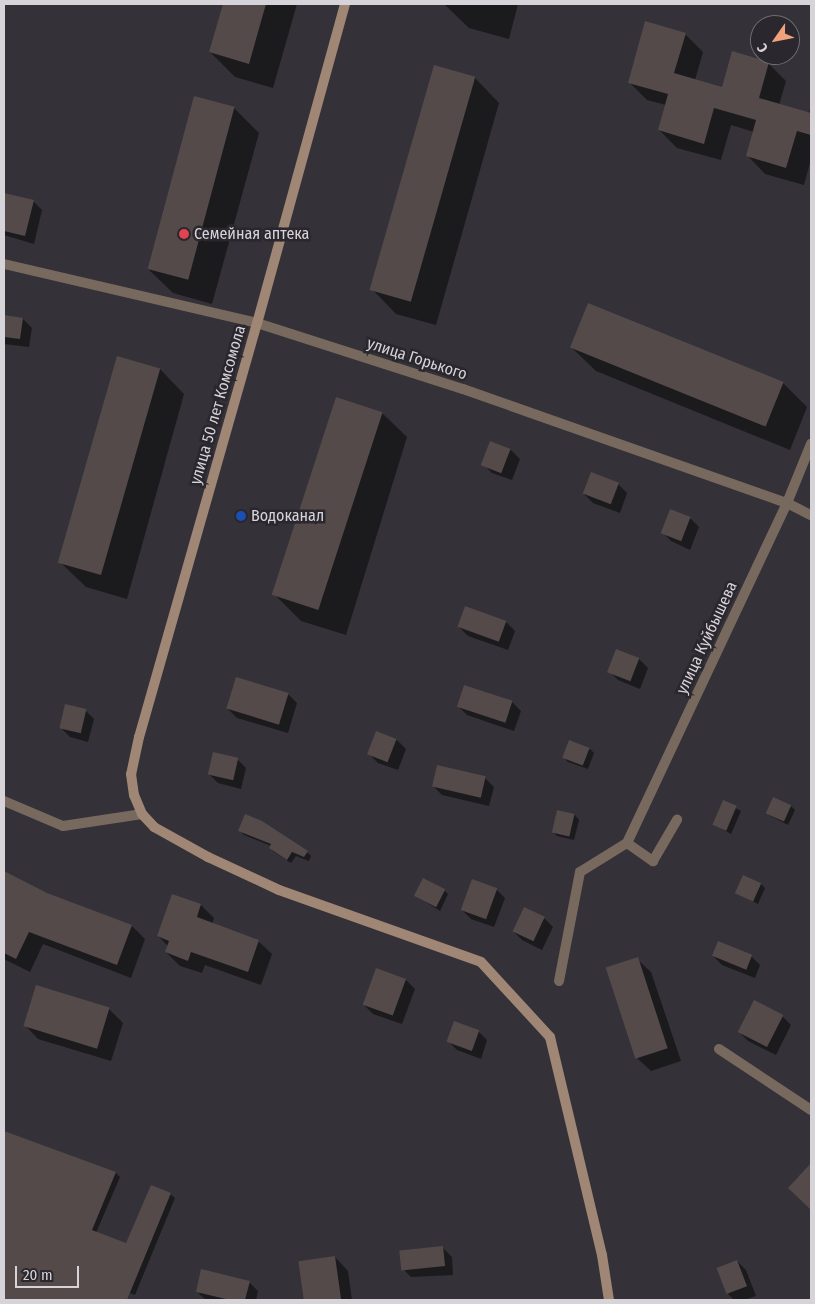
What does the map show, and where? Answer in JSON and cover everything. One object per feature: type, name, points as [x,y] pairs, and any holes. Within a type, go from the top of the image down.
[{"type":"street","name":"улица 50 лет Комсомола","points":[[142,814],[134,795],[132,774],[139,737],[257,323],[344,4]]},
{"type":"street","name":"улица Горького","points":[[4,264],[257,323],[463,390],[787,503],[811,515]]},
{"type":"street","name":"улица Куйбышева","points":[[627,843],[787,503],[811,444]]},
{"type":"street","points":[[4,801],[64,826],[142,814],[154,827],[181,844],[279,890],[480,962],[550,1037],[602,1255],[609,1300]]},
{"type":"street","points":[[559,981],[580,872],[627,843],[654,861],[677,820]]},
{"type":"street","points":[[718,1049],[811,1110]]},
{"type":"building","points":[[223,4],[266,4],[249,64],[209,52]]},
{"type":"building","points":[[645,21],[686,33],[674,73],[722,87],[732,51],[750,56],[750,65],[768,65],[759,98],[811,113],[811,135],[797,131],[786,168],[746,156],[756,120],[714,108],[704,144],[658,130],[668,94],[628,83]]},
{"type":"building","points":[[434,65],[475,77],[411,302],[370,290]]},
{"type":"building","points":[[194,96],[235,107],[188,280],[148,269]]},
{"type":"building","points":[[4,193],[34,200],[25,236],[4,231]]},
{"type":"building","points":[[588,303],[784,382],[766,427],[570,348]]},
{"type":"building","points":[[4,315],[23,318],[20,339],[4,337]]},
{"type":"building","points":[[117,356],[160,368],[101,575],[58,563]]},
{"type":"building","points":[[336,397],[383,412],[318,610],[272,595]]},
{"type":"building","points":[[490,441],[511,449],[501,473],[481,465]]},
{"type":"building","points":[[591,472],[619,483],[611,504],[583,493]]},
{"type":"building","points":[[670,509],[691,517],[681,541],[661,533]]},
{"type":"building","points":[[465,606],[506,621],[499,642],[457,627]]},
{"type":"building","points":[[616,649],[639,658],[630,681],[607,672]]},
{"type":"building","points":[[236,677],[289,693],[279,725],[226,709]]},
{"type":"building","points":[[464,685],[513,701],[505,723],[457,707]]},
{"type":"building","points":[[65,704],[86,709],[81,733],[59,728]]},
{"type":"building","points":[[376,731],[397,739],[388,762],[367,754]]},
{"type":"building","points":[[569,740],[590,748],[583,766],[562,758]]},
{"type":"building","points":[[213,752],[238,758],[233,780],[208,774]]},
{"type":"building","points":[[437,765],[486,776],[481,798],[432,786]]},
{"type":"building","points":[[773,797],[791,805],[784,822],[766,813]]},
{"type":"building","points":[[723,800],[737,806],[726,831],[712,825]]},
{"type":"building","points":[[557,810],[575,814],[569,836],[552,832]]},
{"type":"building","points":[[245,814],[262,821],[308,851],[304,857],[292,852],[287,860],[269,848],[271,844],[238,831]]},
{"type":"building","points":[[4,871],[47,893],[132,925],[117,965],[29,932],[16,959],[4,953]]},
{"type":"building","points":[[743,875],[761,883],[753,901],[735,893]]},
{"type":"building","points":[[423,878],[445,889],[436,907],[414,896]]},
{"type":"building","points":[[472,879],[497,888],[486,919],[461,910]]},
{"type":"building","points":[[172,894],[201,904],[197,917],[259,940],[248,972],[191,952],[188,961],[165,952],[169,941],[157,936]]},
{"type":"building","points":[[524,907],[545,917],[533,941],[513,931]]},
{"type":"building","points":[[718,941],[752,955],[746,970],[712,956]]},
{"type":"building","points":[[638,957],[668,1048],[635,1059],[606,968]]},
{"type":"building","points":[[376,968],[406,979],[393,1016],[363,1005]]},
{"type":"building","points":[[36,985],[110,1008],[97,1049],[23,1026]]},
{"type":"building","points":[[754,1000],[783,1015],[767,1047],[738,1032]]},
{"type":"building","points":[[454,1021],[479,1030],[472,1051],[446,1042]]},
{"type":"building","points":[[4,1131],[116,1172],[92,1230],[126,1243],[151,1185],[171,1193],[127,1300],[4,1300]]},
{"type":"building","points":[[811,1163],[811,1210],[788,1188]]},
{"type":"building","points":[[443,1246],[445,1266],[401,1270],[399,1251]]},
{"type":"building","points":[[335,1256],[341,1300],[304,1300],[298,1261]]},
{"type":"building","points":[[737,1260],[747,1286],[726,1294],[716,1268]]},
{"type":"building","points":[[201,1269],[250,1281],[245,1300],[230,1300],[196,1292]]},
{"type":"place","name":"Семейная аптека","points":[[184,234]]},
{"type":"place","name":"Водоканал","points":[[241,516]]}]
